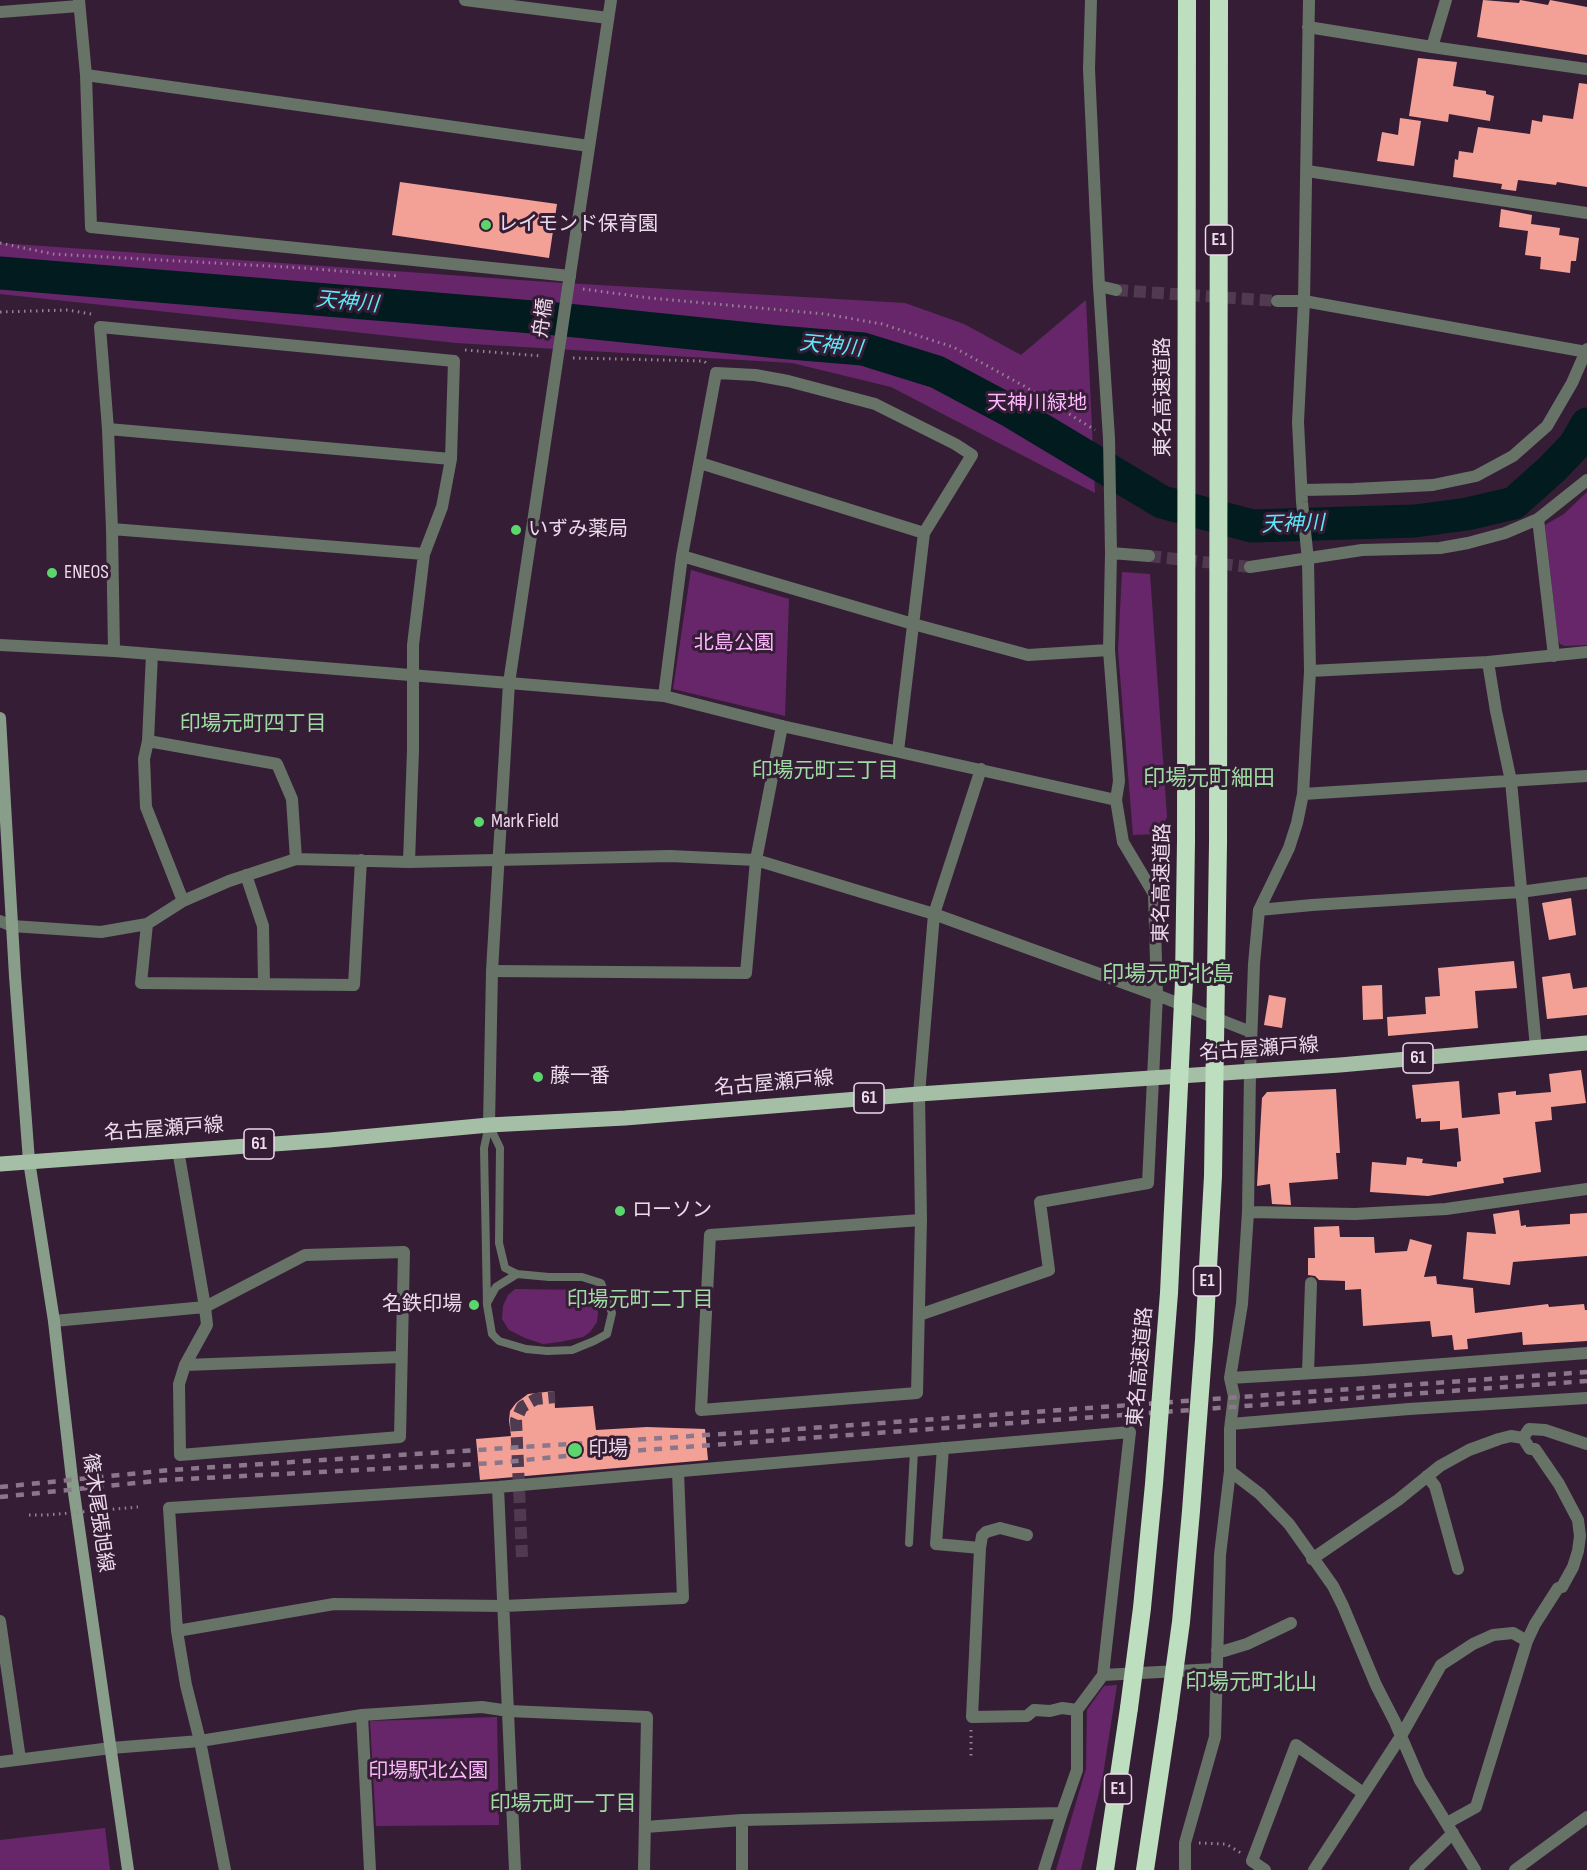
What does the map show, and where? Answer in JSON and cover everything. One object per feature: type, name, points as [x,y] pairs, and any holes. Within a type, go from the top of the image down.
[{"type":"highway","name":"東名高速道路","points":[[1106,1870],[1129,1708],[1153,1495],[1169,1293],[1184,981],[1187,0]]},
{"type":"highway","name":"E1","points":[[1144,1870],[1168,1717],[1191,1511],[1207,1293],[1215,1107],[1218,843],[1219,0]]},
{"type":"main road","name":"篠木尾張旭線","points":[[0,718],[6,923],[29,1161],[54,1321],[72,1479],[128,1870]]},
{"type":"main road","name":"名古屋瀬戸線","points":[[0,1164],[329,1140],[489,1125],[625,1118],[920,1094],[1250,1072],[1587,1043]]},
{"type":"street","points":[[465,0],[608,18]]},
{"type":"street","name":"舟橋","points":[[489,1125],[492,971],[509,683],[611,0]]},
{"type":"street","points":[[919,1315],[1049,1270],[1040,1202],[1148,1183],[1157,995],[1154,894],[1123,842],[1116,800],[1119,782],[1109,650],[1111,553],[1109,438],[1089,69],[1091,0]]},
{"type":"street","points":[[1185,1870],[1185,1843],[1215,1737],[1220,1555],[1230,1471],[1234,1396],[1230,1378],[1242,1304],[1248,1212],[1251,1032],[1259,910],[1289,848],[1303,794],[1310,671],[1308,555],[1302,496],[1299,422],[1304,301],[1309,0]]},
{"type":"street","points":[[1432,47],[1446,0]]},
{"type":"street","points":[[0,12],[79,3],[86,75],[91,227],[568,285]]},
{"type":"street","points":[[1308,27],[1587,69]]},
{"type":"street","points":[[86,75],[589,146]]},
{"type":"street","points":[[1307,171],[1587,213]]},
{"type":"street","points":[[1099,286],[1116,290]]},
{"type":"street","points":[[1277,301],[1304,301],[1586,351],[1572,383],[1546,426],[1514,456],[1476,476],[1433,485],[1354,489],[1302,496]]},
{"type":"street","points":[[114,651],[108,429],[100,327],[454,361],[451,459],[442,507],[424,554],[413,645],[409,862]]},
{"type":"street","points":[[664,696],[682,556],[716,373],[754,375],[788,381],[875,404],[955,444],[972,455],[924,533],[898,751]]},
{"type":"street","points":[[108,429],[451,459]]},
{"type":"street","points":[[700,463],[924,533]]},
{"type":"street","points":[[1250,567],[1308,555],[1362,550],[1440,548],[1505,533],[1538,519],[1587,480]]},
{"type":"street","points":[[1538,519],[1554,656]]},
{"type":"street","points":[[112,529],[424,554]]},
{"type":"street","points":[[1111,553],[1149,556]]},
{"type":"street","points":[[682,556],[913,624],[1028,655],[1109,650]]},
{"type":"street","points":[[0,645],[114,651],[664,696],[783,726],[1116,800]]},
{"type":"street","points":[[1310,671],[1488,663],[1587,652]]},
{"type":"street","points":[[152,654],[148,741],[144,759],[146,807],[183,902]]},
{"type":"street","points":[[1488,663],[1511,781],[1536,1048]]},
{"type":"street","points":[[492,971],[746,973],[756,860],[783,726]]},
{"type":"street","points":[[148,741],[277,764],[292,799],[296,859]]},
{"type":"street","points":[[921,1220],[710,1235],[701,1410],[917,1394],[921,1220],[920,1094],[934,914],[981,769]]},
{"type":"street","points":[[1303,794],[1587,776]]},
{"type":"street","points":[[6,923],[101,932],[147,924],[183,902],[246,875],[296,859],[409,862],[670,856],[756,860],[934,914],[1157,995],[1251,1032]]},
{"type":"street","points":[[147,924],[141,983],[354,985],[361,860]]},
{"type":"street","points":[[246,875],[263,926],[264,984]]},
{"type":"street","points":[[1259,910],[1520,892],[1587,884]]},
{"type":"street","points":[[54,1321],[205,1307],[305,1255],[404,1252],[400,1437],[180,1455],[179,1384],[185,1365],[207,1325],[205,1307],[178,1150]]},
{"type":"street","points":[[1248,1212],[1355,1215],[1446,1209],[1587,1189]]},
{"type":"street","points":[[1308,1373],[1311,1283]]},
{"type":"street","points":[[1230,1378],[1587,1353]]},
{"type":"street","points":[[185,1365],[401,1357]]},
{"type":"street","points":[[1231,1424],[1408,1409],[1587,1398]]},
{"type":"street","points":[[1523,1438],[1529,1429],[1545,1430],[1587,1444]]},
{"type":"street","points":[[225,1870],[200,1741],[186,1685],[177,1630],[169,1508],[498,1487],[1130,1432],[1103,1675],[1077,1710],[1077,1770],[1044,1870]]},
{"type":"street","points":[[1312,1559],[1398,1500],[1450,1459],[1511,1436],[1523,1438],[1530,1449],[1535,1449],[1559,1484],[1578,1520],[1580,1536],[1573,1567],[1562,1587],[1558,1588],[1535,1624],[1527,1641],[1476,1807],[1450,1828],[1415,1870]]},
{"type":"street","points":[[943,1448],[936,1544],[980,1548]]},
{"type":"street","points":[[1230,1471],[1260,1494],[1289,1524],[1333,1586],[1420,1780],[1475,1870]]},
{"type":"street","points":[[177,1630],[334,1605],[504,1606],[683,1598],[678,1472]]},
{"type":"street","points":[[1427,1476],[1435,1486],[1458,1569]]},
{"type":"street","points":[[498,1487],[515,1870]]},
{"type":"street","points":[[1028,1534],[999,1528],[986,1532],[982,1536],[972,1718],[1027,1716],[1034,1710],[1050,1711],[1062,1708],[1077,1710]]},
{"type":"street","points":[[0,1621],[20,1759]]},
{"type":"street","points":[[1217,1650],[1224,1651],[1247,1644],[1291,1623]]},
{"type":"street","points":[[1314,1870],[1401,1736],[1440,1665],[1473,1644],[1493,1635],[1513,1633],[1527,1641]]},
{"type":"street","points":[[1103,1675],[1216,1669]]},
{"type":"street","points":[[0,1762],[111,1748],[200,1741],[362,1715],[482,1707],[509,1711],[646,1717],[644,1870]]},
{"type":"street","points":[[362,1715],[370,1870]]},
{"type":"street","points":[[1265,1870],[1252,1861],[1296,1745],[1363,1793]]},
{"type":"street","points":[[645,1827],[742,1820],[1062,1813]]},
{"type":"street","points":[[1516,1870],[1587,1817]]},
{"type":"street","points":[[742,1820],[742,1870]]},
{"type":"lane","points":[[489,1125],[500,1148],[499,1243],[505,1268],[517,1274],[582,1277],[601,1283],[612,1313],[607,1334],[594,1341],[572,1350],[547,1351],[526,1349],[499,1341],[492,1334],[487,1305],[484,1148],[489,1125]]},
{"type":"lane","points":[[487,1305],[496,1287],[517,1274]]},
{"type":"lane","points":[[909,1544],[914,1451]]},
{"type":"path","points":[[0,243],[53,254],[408,276]]},
{"type":"path","points":[[568,285],[650,298],[825,314],[882,324],[952,347],[1024,386],[1109,438]]},
{"type":"path","points":[[558,354],[704,362],[716,373]]},
{"type":"path","points":[[29,1515],[59,1515],[138,1507]]},
{"type":"path","points":[[971,1758],[972,1718]]},
{"type":"path","points":[[1185,1843],[1226,1844]]},
{"type":"green space","name":"天神川緑地","points":[[0,243],[548,282],[905,303],[964,324],[1021,355],[1086,300],[1095,493],[891,387],[792,363],[456,343],[0,294]]},
{"type":"green space","points":[[1587,492],[1587,645],[1565,646],[1558,640],[1545,525],[1564,514]]},
{"type":"green space","name":"北島公園","points":[[691,570],[789,599],[785,716],[673,689]]},
{"type":"green space","points":[[1122,572],[1150,574],[1167,817],[1158,834],[1133,835],[1118,650]]},
{"type":"green space","points":[[515,1289],[580,1290],[595,1300],[598,1312],[597,1322],[583,1337],[543,1344],[525,1338],[509,1330],[502,1319],[503,1306],[508,1295]]},
{"type":"green space","points":[[1117,1685],[1103,1775],[1081,1870],[1056,1870],[1086,1769],[1087,1710],[1104,1686]]},
{"type":"green space","name":"印場駅北公園","points":[[497,1717],[499,1825],[376,1826],[370,1721]]},
{"type":"green space","points":[[105,1828],[110,1870],[0,1870],[0,1840]]},
{"type":"building","points":[[1483,0],[1519,3],[1520,0],[1548,5],[1550,0],[1587,7],[1587,55],[1477,37]]},
{"type":"building","points":[[1418,58],[1457,62],[1453,86],[1486,91],[1486,94],[1494,96],[1490,121],[1449,114],[1448,122],[1409,116]]},
{"type":"building","points":[[1579,83],[1587,84],[1587,187],[1557,182],[1556,185],[1518,180],[1516,191],[1501,189],[1502,184],[1453,177],[1455,159],[1458,160],[1459,151],[1473,153],[1478,127],[1530,134],[1532,120],[1542,122],[1543,115],[1573,119]]},
{"type":"building","points":[[1400,118],[1421,121],[1414,166],[1377,161],[1382,132],[1398,135]]},
{"type":"building","points":[[400,182],[557,204],[549,258],[392,235]]},
{"type":"building","points":[[1501,209],[1532,215],[1531,224],[1560,228],[1559,235],[1579,238],[1576,261],[1571,261],[1570,273],[1540,269],[1541,257],[1525,255],[1528,231],[1499,227]]},
{"type":"building","points":[[1571,898],[1576,935],[1549,940],[1542,903]]},
{"type":"building","points":[[1514,961],[1517,988],[1475,991],[1478,1028],[1388,1036],[1387,1017],[1426,1014],[1425,997],[1440,996],[1438,968]]},
{"type":"building","points":[[1570,973],[1573,989],[1587,987],[1587,1015],[1547,1019],[1542,977]]},
{"type":"building","points":[[1382,985],[1383,1019],[1363,1020],[1362,986]]},
{"type":"building","points":[[1269,995],[1286,998],[1282,1028],[1264,1025]]},
{"type":"building","points":[[1581,1070],[1586,1103],[1551,1107],[1552,1120],[1535,1122],[1541,1172],[1503,1178],[1504,1183],[1428,1196],[1370,1192],[1372,1162],[1406,1165],[1407,1157],[1423,1159],[1422,1163],[1457,1167],[1457,1162],[1461,1161],[1458,1128],[1440,1130],[1440,1121],[1421,1122],[1421,1118],[1416,1119],[1412,1085],[1459,1081],[1462,1118],[1500,1114],[1498,1093],[1516,1091],[1516,1095],[1551,1092],[1549,1074]]},
{"type":"building","points":[[1336,1089],[1340,1153],[1336,1153],[1338,1179],[1289,1183],[1291,1205],[1272,1204],[1270,1184],[1257,1186],[1262,1098],[1267,1092]]},
{"type":"building","points":[[1519,1210],[1521,1226],[1526,1225],[1526,1227],[1570,1224],[1570,1214],[1587,1213],[1587,1256],[1513,1262],[1510,1285],[1463,1279],[1467,1232],[1496,1234],[1493,1214]]},
{"type":"building","points":[[1339,1226],[1340,1237],[1374,1237],[1375,1253],[1407,1251],[1410,1239],[1432,1245],[1424,1277],[1436,1276],[1437,1284],[1473,1288],[1475,1313],[1548,1304],[1549,1307],[1584,1304],[1587,1310],[1587,1341],[1523,1345],[1522,1332],[1467,1339],[1468,1349],[1454,1350],[1452,1335],[1432,1337],[1430,1321],[1363,1326],[1361,1289],[1345,1290],[1345,1281],[1319,1280],[1315,1276],[1308,1275],[1308,1258],[1315,1258],[1314,1227]]},
{"type":"building","points":[[554,1391],[555,1408],[593,1406],[596,1430],[647,1427],[705,1429],[708,1460],[480,1480],[476,1439],[511,1436],[510,1411],[516,1403],[528,1394]]},
{"type":"waterway","name":"天神川","points":[[0,273],[557,319],[863,349],[937,372],[1012,412],[1162,502],[1252,526],[1415,521],[1467,514],[1514,503],[1575,445],[1587,424]]},
{"type":"tunnel","points":[[1116,290],[1277,301]]},
{"type":"tunnel","points":[[1149,556],[1250,567]]},
{"type":"tunnel","points":[[522,1557],[516,1420],[522,1407],[536,1399],[555,1397]]},
{"type":"railway","points":[[0,1487],[170,1470],[784,1430],[1587,1372]]},
{"type":"railway","points":[[0,1497],[165,1480],[495,1463],[576,1455],[1587,1381]]},
{"type":"place","name":"レイモンド保育園","points":[[486,225]]},
{"type":"place","name":"いずみ薬局","points":[[516,530]]},
{"type":"place","name":"ENEOS","points":[[52,573]]},
{"type":"place","name":"Mark Field","points":[[479,822]]},
{"type":"place","name":"藤一番","points":[[538,1077]]},
{"type":"place","name":"ローソン","points":[[620,1211]]},
{"type":"place","name":"名鉄印場","points":[[474,1305]]},
{"type":"place","name":"印場","points":[[575,1450]]},
{"type":"district","name":"印場元町四丁目","points":[[253,725]]},
{"type":"district","name":"印場元町三丁目","points":[[825,772]]},
{"type":"district","name":"印場元町細田","points":[[1209,779]]},
{"type":"district","name":"印場元町北島","points":[[1168,975]]},
{"type":"district","name":"印場元町二丁目","points":[[640,1301]]},
{"type":"district","name":"印場元町北山","points":[[1251,1683]]},
{"type":"district","name":"印場元町一丁目","points":[[563,1805]]}]
